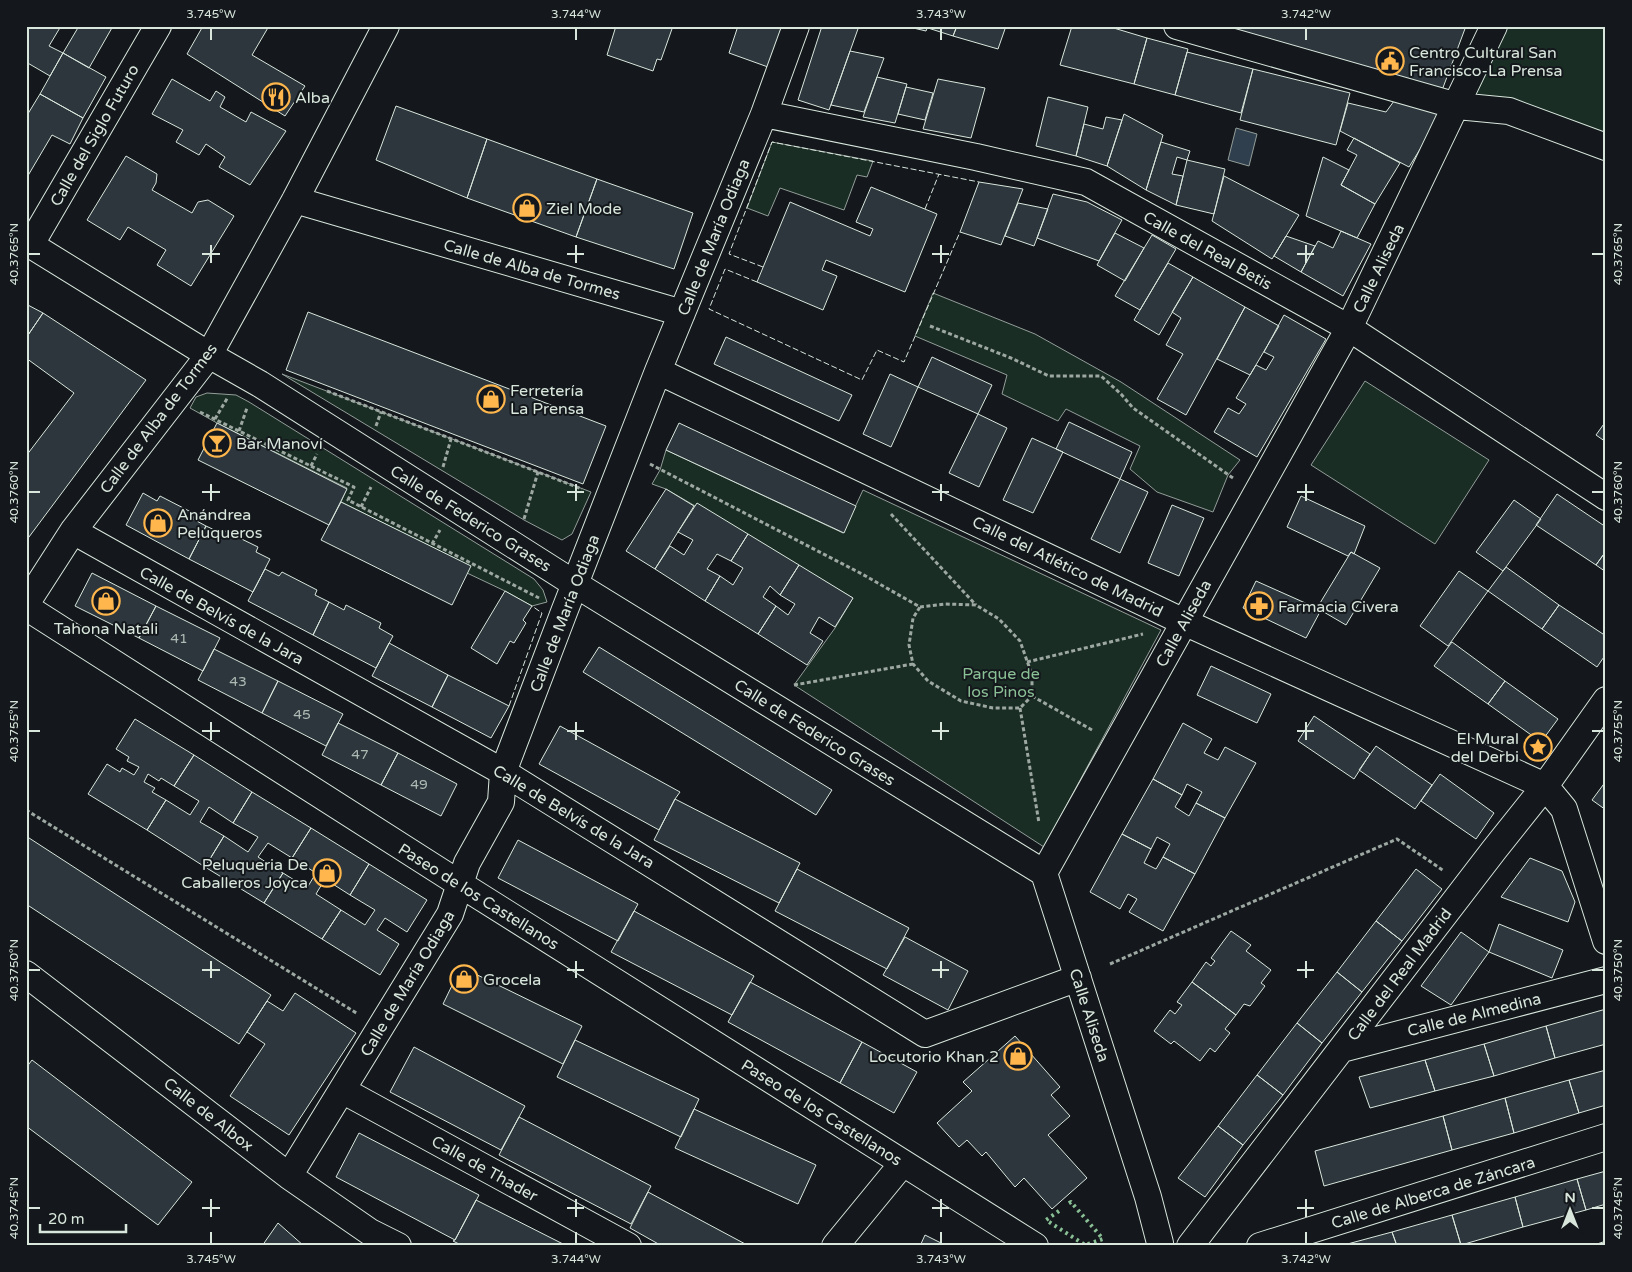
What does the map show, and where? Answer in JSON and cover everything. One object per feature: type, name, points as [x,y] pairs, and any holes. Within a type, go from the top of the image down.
[{"type":"street","name":"Calle del Siglo Futuro","points":[[28,243],[158,26]]},
{"type":"street","name":"Calle de Alba de Tormes","points":[[26,605],[73,531],[209,354],[295,200],[386,26]]},
{"type":"street","name":"Calle de María Odiaga","points":[[289,1176],[450,914],[467,863],[501,802],[504,772],[575,584],[658,371],[764,114],[796,26]]},
{"type":"street","points":[[1176,26],[1457,106],[1509,111],[1606,147]]},
{"type":"street","name":"Calle Aliseda","points":[[1161,1245],[1148,1197],[1044,873],[1349,328],[1494,26]]},
{"type":"street","name":"Calle del Real Betis","points":[[764,114],[976,156],[1086,182],[1349,328],[1606,497]]},
{"type":"street","name":"Calle de Alba de Tormes","points":[[295,200],[682,312]]},
{"type":"street","name":"Calle de Federico Grases","points":[[28,243],[260,384],[575,584],[1044,873]]},
{"type":"street","name":"Calle del Atlético de Madrid","points":[[658,371],[1184,622],[1545,786],[1564,809],[1606,942]]},
{"type":"street","name":"Calle de Belvís de la Jara","points":[[73,531],[504,772],[925,1034],[1078,978]]},
{"type":"street","name":"Paseo de los Castellanos","points":[[26,605],[460,884],[1035,1246]]},
{"type":"street","name":"Calle del Real Madrid","points":[[1190,1246],[1545,786],[1606,700]]},
{"type":"street","name":"Calle de Albox","points":[[26,974],[289,1176],[370,1232],[398,1246]]},
{"type":"street","name":"Calle de Almedina","points":[[1342,1049],[1606,980]]},
{"type":"street","name":"Calle de Thader","points":[[342,1090],[628,1246]]},
{"type":"street","name":"Calle de Alberca de Záncara","points":[[1260,1246],[1606,1137]]},
{"type":"street","points":[[835,1246],[903,1163]]},
{"type":"path","points":[[930,326],[1011,358],[1049,376],[1101,376],[1133,408],[1236,480]]},
{"type":"path","points":[[324,390],[591,492]]},
{"type":"path","points":[[215,420],[229,394]]},
{"type":"path","points":[[238,431],[249,402]]},
{"type":"path","points":[[198,412],[354,487],[348,500],[546,602]]},
{"type":"path","points":[[375,430],[381,412]]},
{"type":"path","points":[[442,471],[451,439]]},
{"type":"path","points":[[311,466],[320,446]]},
{"type":"path","points":[[650,463],[862,574],[920,608],[945,604],[976,605]]},
{"type":"path","points":[[524,520],[538,472]]},
{"type":"path","points":[[361,507],[375,480]]},
{"type":"path","points":[[884,507],[976,605],[999,619],[1020,641],[1032,675],[1032,696],[1020,708],[992,708],[961,701],[928,681],[913,664],[909,645],[913,618],[920,608]]},
{"type":"path","points":[[432,544],[444,523]]},
{"type":"path","points":[[1027,662],[1152,632]]},
{"type":"path","points":[[794,685],[913,664]]},
{"type":"path","points":[[1032,696],[1096,731]]},
{"type":"path","points":[[1020,708],[1040,829]]},
{"type":"path","points":[[26,810],[366,1019]]},
{"type":"path","points":[[1110,964],[1397,839],[1445,872]]},
{"type":"green space","points":[[1494,26],[1606,26],[1606,147],[1459,102]]},
{"type":"green space","points":[[772,142],[873,161],[867,177],[857,175],[844,210],[780,188],[768,216],[747,208]]},
{"type":"green space","points":[[933,293],[1035,334],[1121,382],[1240,460],[1228,475],[1213,512],[1157,492],[1130,469],[1140,446],[1066,409],[1058,421],[1002,394],[1007,375],[915,336]]},
{"type":"green space","points":[[282,374],[591,492],[572,534],[562,540],[524,520]]},
{"type":"green space","points":[[1365,381],[1489,460],[1435,544],[1311,465]]},
{"type":"green space","points":[[207,393],[236,395],[249,402],[534,579],[543,590],[547,602],[532,606],[467,573],[470,566],[341,502],[347,488],[190,408],[196,397]]},
{"type":"green space","name":"Parque de los Pinos","points":[[666,450],[843,533],[863,490],[1161,630],[1044,847],[794,685],[835,628],[853,598],[666,489],[652,484],[660,470]]},
{"type":"water","points":[[1236,128],[1257,134],[1249,166],[1228,160]]},
{"type":"building","points":[[26,26],[61,26],[49,46],[63,53],[50,76],[26,62]]},
{"type":"building","points":[[79,26],[113,26],[89,68],[63,53]]},
{"type":"building","points":[[203,26],[269,26],[252,55],[305,86],[285,116],[187,54]]},
{"type":"building","points":[[616,26],[673,26],[661,60],[657,59],[653,71],[607,55]]},
{"type":"building","points":[[738,26],[782,26],[768,67],[729,53]]},
{"type":"building","points":[[822,26],[859,26],[829,110],[798,100]]},
{"type":"building","points":[[905,26],[928,26],[926,31]]},
{"type":"building","points":[[928,26],[957,26],[953,36],[928,28]]},
{"type":"building","points":[[957,26],[1006,26],[998,49],[953,36]]},
{"type":"building","points":[[1072,26],[1107,26],[1147,38],[1134,84],[1060,65]]},
{"type":"building","name":"Centro Cultural San Francisco-La Prensa","points":[[1214,26],[1466,26],[1441,93]]},
{"type":"building","points":[[1147,38],[1188,49],[1175,95],[1134,84]]},
{"type":"building","points":[[850,51],[884,58],[864,112],[831,105]]},
{"type":"building","points":[[1187,52],[1253,69],[1241,113],[1175,95]]},
{"type":"building","points":[[63,53],[106,77],[83,118],[40,94]]},
{"type":"building","points":[[1253,69],[1350,93],[1336,145],[1240,120]]},
{"type":"building","points":[[877,77],[907,84],[895,123],[863,117]]},
{"type":"building","points":[[172,79],[210,101],[216,91],[225,97],[220,107],[246,122],[251,112],[286,131],[250,185],[219,167],[225,157],[206,144],[199,155],[176,142],[183,130],[152,114]]},
{"type":"building","points":[[938,79],[985,88],[971,138],[923,129]]},
{"type":"building","points":[[906,87],[933,93],[925,120],[898,114]]},
{"type":"building","points":[[40,94],[83,118],[70,144],[52,135],[26,179],[26,117]]},
{"type":"building","points":[[1048,97],[1088,107],[1076,156],[1036,146]]},
{"type":"building","points":[[1394,101],[1442,114],[1409,167],[1340,131],[1348,103],[1386,112]]},
{"type":"building","points":[[396,106],[487,139],[467,198],[376,160]]},
{"type":"building","points":[[1124,114],[1163,135],[1146,190],[1107,166]]},
{"type":"building","points":[[1106,117],[1122,120],[1107,166],[1076,156],[1084,124],[1103,129]]},
{"type":"building","points":[[1354,138],[1400,163],[1375,204],[1341,185],[1357,155],[1347,150]]},
{"type":"building","points":[[487,139],[597,179],[576,237],[467,198]]},
{"type":"building","points":[[1161,142],[1190,151],[1187,160],[1177,157],[1172,174],[1183,176],[1176,205],[1146,190]]},
{"type":"building","points":[[126,156],[157,174],[156,183],[152,190],[192,213],[198,202],[208,200],[234,216],[191,286],[157,265],[166,250],[128,227],[120,240],[87,220]]},
{"type":"building","points":[[1323,157],[1349,170],[1341,185],[1375,204],[1357,238],[1306,216]]},
{"type":"building","points":[[1187,160],[1225,169],[1214,214],[1176,205]]},
{"type":"building","points":[[1224,176],[1299,215],[1272,259],[1212,221]]},
{"type":"building","points":[[597,179],[693,213],[674,269],[576,237]]},
{"type":"building","points":[[979,182],[1023,189],[1001,245],[960,232]]},
{"type":"building","points":[[871,187],[937,214],[905,292],[826,260],[822,270],[837,276],[823,310],[757,282],[790,202],[870,236],[873,229],[856,222]]},
{"type":"building","points":[[1053,194],[1087,202],[1122,220],[1099,261],[1037,238]]},
{"type":"building","points":[[1018,203],[1048,209],[1034,246],[1005,236]]},
{"type":"building","points":[[1341,231],[1371,244],[1343,296],[1301,272],[1318,241],[1333,248]]},
{"type":"building","points":[[1115,233],[1144,248],[1125,281],[1097,265]]},
{"type":"building","points":[[1152,235],[1176,249],[1140,310],[1115,296]]},
{"type":"building","points":[[1286,236],[1315,246],[1301,272],[1274,256]]},
{"type":"building","points":[[1168,263],[1193,277],[1159,335],[1134,320]]},
{"type":"building","points":[[1193,277],[1245,307],[1186,415],[1157,399],[1183,354],[1166,345],[1181,318],[1172,312]]},
{"type":"building","points":[[26,304],[43,313],[26,338]]},
{"type":"building","points":[[1245,307],[1279,326],[1250,375],[1217,359]]},
{"type":"building","points":[[308,312],[606,426],[583,484],[286,370]]},
{"type":"building","points":[[43,313],[146,380],[26,541],[26,456],[74,393],[26,358],[26,338]]},
{"type":"building","points":[[1284,315],[1326,339],[1257,457],[1214,432],[1228,408],[1239,414],[1246,404],[1236,398],[1256,365],[1266,370],[1274,357],[1264,352]]},
{"type":"building","points":[[726,337],[852,395],[839,421],[714,364]]},
{"type":"building","points":[[932,357],[992,385],[978,414],[918,387]]},
{"type":"building","points":[[890,374],[918,387],[891,447],[863,434]]},
{"type":"building","points":[[978,414],[1007,428],[979,487],[949,473]]},
{"type":"building","points":[[1606,421],[1606,442],[1596,435]]},
{"type":"building","points":[[1069,422],[1132,452],[1120,479],[1056,449]]},
{"type":"building","points":[[217,423],[347,489],[329,525],[198,460]]},
{"type":"building","points":[[679,423],[856,506],[844,533],[666,450]]},
{"type":"building","points":[[1032,438],[1063,452],[1033,513],[1003,500]]},
{"type":"building","points":[[1120,479],[1148,492],[1120,553],[1091,539]]},
{"type":"building","points":[[666,489],[694,506],[655,569],[626,551]]},
{"type":"building","points":[[143,493],[157,501],[160,496],[195,514],[193,519],[206,526],[189,559],[126,525]]},
{"type":"building","points":[[1557,494],[1606,527],[1606,551],[1596,565],[1536,525]]},
{"type":"building","points":[[1301,496],[1365,526],[1354,554],[1351,552],[1348,556],[1287,527]]},
{"type":"building","points":[[1514,500],[1541,519],[1503,571],[1476,552]]},
{"type":"building","points":[[341,502],[471,566],[452,605],[321,540]]},
{"type":"building","points":[[697,503],[748,534],[731,561],[717,554],[707,569],[720,576],[705,601],[655,569],[670,546],[684,555],[693,540],[678,532]]},
{"type":"building","points":[[1172,505],[1204,518],[1179,576],[1148,563]]},
{"type":"building","points":[[206,526],[221,533],[223,530],[258,547],[256,552],[270,559],[253,592],[189,559]]},
{"type":"building","points":[[748,534],[799,565],[780,595],[770,586],[763,597],[776,606],[758,634],[705,601],[720,576],[733,585],[743,568],[731,561]]},
{"type":"building","points":[[1606,551],[1606,572],[1596,565]]},
{"type":"building","points":[[1351,552],[1380,568],[1346,625],[1317,608]]},
{"type":"building","points":[[799,565],[853,598],[835,627],[819,617],[810,633],[823,641],[807,665],[758,634],[776,606],[788,615],[795,604],[780,595]]},
{"type":"building","points":[[1506,567],[1559,605],[1542,629],[1488,591]]},
{"type":"building","points":[[265,569],[279,576],[282,572],[317,590],[315,595],[329,602],[313,635],[248,601]]},
{"type":"building","points":[[1459,571],[1488,591],[1448,646],[1420,626]]},
{"type":"building","points":[[92,573],[156,606],[139,638],[75,606]]},
{"type":"building","points":[[1256,581],[1321,610],[1306,638],[1243,608]]},
{"type":"building","points":[[505,591],[532,606],[523,620],[526,623],[514,643],[510,641],[497,664],[471,648]]},
{"type":"building","points":[[329,602],[344,610],[346,605],[381,623],[379,628],[393,636],[376,668],[313,635]]},
{"type":"building","points":[[1559,605],[1606,636],[1606,654],[1597,667],[1542,629]]},
{"type":"building","points":[[156,606],[220,638],[203,671],[139,638]]},
{"type":"building","points":[[1452,642],[1505,681],[1488,704],[1434,666]]},
{"type":"building","points":[[389,643],[448,675],[432,707],[372,676]]},
{"type":"building","points":[[599,647],[832,790],[816,815],[583,672]]},
{"type":"building","points":[[214,649],[278,681],[262,713],[198,680]]},
{"type":"building","points":[[1211,666],[1271,694],[1257,723],[1197,695]]},
{"type":"building","points":[[448,675],[509,706],[491,738],[432,707]]},
{"type":"building","points":[[278,681],[343,714],[326,746],[262,713]]},
{"type":"building","points":[[1505,681],[1558,719],[1541,742],[1488,704]]},
{"type":"building","points":[[1314,716],[1370,754],[1354,779],[1298,741]]},
{"type":"building","points":[[135,719],[194,755],[174,786],[161,778],[159,781],[148,774],[144,782],[155,788],[152,792],[166,800],[147,830],[88,794],[107,764],[120,772],[122,768],[134,775],[139,767],[127,761],[129,757],[116,749]]},
{"type":"building","points":[[338,723],[398,753],[381,785],[322,755]]},
{"type":"building","points":[[1183,723],[1212,739],[1204,753],[1218,760],[1225,747],[1256,763],[1225,818],[1196,803],[1202,792],[1187,784],[1182,795],[1153,779]]},
{"type":"building","points":[[560,726],[680,792],[659,830],[539,764]]},
{"type":"building","points":[[1376,746],[1432,785],[1415,809],[1359,770]]},
{"type":"building","points":[[398,753],[457,784],[441,816],[381,785]]},
{"type":"building","points":[[194,755],[252,792],[233,823],[209,807],[200,822],[224,836],[205,867],[147,830],[166,800],[190,815],[199,801],[174,786]]},
{"type":"building","points":[[1440,774],[1494,813],[1476,839],[1421,801]]},
{"type":"building","points":[[1153,779],[1182,795],[1175,807],[1189,816],[1196,803],[1225,818],[1195,874],[1163,857],[1170,844],[1157,837],[1151,849],[1122,834]]},
{"type":"building","points":[[1606,781],[1606,810],[1592,800]]},
{"type":"building","points":[[252,792],[311,828],[292,858],[268,843],[258,857],[283,873],[264,903],[205,867],[224,836],[248,852],[258,837],[233,823]]},
{"type":"building","points":[[675,799],[800,863],[779,903],[654,840]]},
{"type":"building","points":[[311,828],[369,864],[350,895],[325,879],[316,894],[341,910],[322,939],[264,903],[283,873],[307,888],[316,873],[292,858]]},
{"type":"building","points":[[1122,834],[1151,849],[1144,863],[1156,869],[1163,857],[1195,874],[1163,931],[1129,912],[1137,899],[1128,894],[1120,909],[1090,892]]},
{"type":"building","points":[[26,836],[271,995],[239,1044],[26,904]]},
{"type":"building","points":[[518,840],[638,904],[618,941],[498,878]]},
{"type":"building","points":[[1530,858],[1562,871],[1575,902],[1568,922],[1501,897]]},
{"type":"building","points":[[369,864],[427,900],[407,932],[385,918],[377,930],[399,944],[380,975],[322,939],[341,910],[365,925],[375,910],[350,895]]},
{"type":"building","points":[[797,869],[909,928],[887,969],[775,911]]},
{"type":"building","points":[[1416,869],[1442,889],[1402,941],[1376,921]]},
{"type":"building","points":[[634,911],[754,976],[732,1015],[611,952]]},
{"type":"building","points":[[1376,921],[1402,941],[1362,992],[1337,972]]},
{"type":"building","points":[[1499,924],[1563,950],[1552,978],[1489,952]]},
{"type":"building","points":[[1231,931],[1251,945],[1246,951],[1271,970],[1261,983],[1265,986],[1250,1006],[1244,1004],[1236,1015],[1192,982],[1206,962],[1211,966],[1215,961],[1211,958]]},
{"type":"building","points":[[1461,932],[1489,952],[1451,1005],[1421,986]]},
{"type":"building","points":[[905,937],[968,971],[948,1010],[883,975]]},
{"type":"building","points":[[461,967],[582,1026],[563,1064],[443,1004]]},
{"type":"building","points":[[1337,972],[1362,992],[1322,1043],[1297,1023]]},
{"type":"building","points":[[750,982],[862,1042],[840,1083],[728,1022]]},
{"type":"building","points":[[1192,982],[1236,1015],[1225,1029],[1230,1033],[1215,1052],[1210,1048],[1200,1061],[1174,1041],[1171,1044],[1154,1031],[1170,1010],[1175,1014],[1182,1005],[1177,1002]]},
{"type":"building","points":[[295,993],[356,1033],[289,1135],[230,1096],[265,1044],[247,1032],[267,1001],[283,1011]]},
{"type":"building","points":[[1606,1009],[1606,1044],[1555,1058],[1546,1026]]},
{"type":"building","points":[[1297,1023],[1322,1043],[1283,1095],[1257,1075]]},
{"type":"building","points":[[1546,1026],[1555,1058],[1494,1076],[1484,1044]]},
{"type":"building","points":[[1015,1036],[1060,1087],[1051,1095],[1070,1116],[1048,1135],[1087,1178],[1052,1209],[1024,1178],[1015,1187],[986,1152],[982,1156],[967,1140],[959,1147],[937,1123],[972,1091],[963,1082]]},
{"type":"building","points":[[575,1040],[699,1099],[681,1137],[557,1077]]},
{"type":"building","points":[[862,1042],[917,1072],[894,1113],[840,1083]]},
{"type":"building","points":[[1484,1044],[1494,1076],[1435,1091],[1425,1060]]},
{"type":"building","points":[[414,1047],[525,1106],[501,1150],[390,1092]]},
{"type":"building","points":[[32,1060],[192,1182],[158,1225],[26,1126],[26,1068]]},
{"type":"building","points":[[1425,1060],[1435,1091],[1370,1108],[1359,1077]]},
{"type":"building","points":[[1606,1070],[1606,1105],[1579,1113],[1569,1080]]},
{"type":"building","points":[[1257,1075],[1283,1095],[1243,1145],[1218,1126]]},
{"type":"building","points":[[1569,1080],[1579,1113],[1514,1133],[1505,1098]]},
{"type":"building","points":[[1505,1098],[1514,1133],[1452,1150],[1443,1116]]},
{"type":"building","points":[[694,1109],[816,1165],[798,1204],[675,1148]]},
{"type":"building","points":[[1443,1116],[1452,1150],[1324,1186],[1315,1151]]},
{"type":"building","points":[[519,1117],[651,1186],[631,1224],[499,1155]]},
{"type":"building","points":[[1218,1126],[1243,1145],[1205,1197],[1178,1178]]},
{"type":"building","points":[[359,1133],[479,1195],[455,1240],[336,1177]]},
{"type":"building","points":[[1606,1171],[1606,1204],[1586,1210],[1577,1179]]},
{"type":"building","points":[[1577,1179],[1586,1210],[1523,1227],[1515,1197]]},
{"type":"building","points":[[648,1192],[749,1246],[662,1246],[630,1228]]},
{"type":"building","points":[[1515,1197],[1523,1227],[1461,1245],[1452,1215]]},
{"type":"building","points":[[476,1200],[567,1246],[463,1246],[453,1241]]},
{"type":"building","points":[[1452,1215],[1461,1245],[1397,1246],[1392,1232]]},
{"type":"building","points":[[278,1223],[304,1246],[262,1246]]},
{"type":"building","points":[[1392,1232],[1397,1246],[1340,1246]]},
{"type":"building","points":[[925,1235],[947,1246],[920,1246]]},
{"type":"building","points":[[1606,1241],[1606,1246],[1591,1246]]},
{"type":"hedge","points":[[1059,1211],[1046,1220],[1085,1245],[1103,1239],[1071,1202],[1066,1205]]},
{"type":"fence","points":[[763,267],[729,254],[772,142],[979,182]]},
{"type":"fence","points":[[925,209],[939,174]]},
{"type":"fence","points":[[757,282],[725,269],[709,309],[862,380],[877,350],[904,362],[960,232]]},
{"type":"fence","points":[[509,706],[542,613],[532,606]]},
{"type":"place","name":"Centro Cultural San Francisco-La Prensa","points":[[1390,61]]},
{"type":"place","name":"Alba","points":[[276,97]]},
{"type":"place","name":"Ziel Mode","points":[[527,208]]},
{"type":"place","name":"Ferretería La Prensa","points":[[491,399]]},
{"type":"place","name":"Bar Manoví","points":[[217,443]]},
{"type":"place","name":"Anándrea Peluqueros","points":[[158,523]]},
{"type":"place","name":"Tahona Natali","points":[[106,601]]},
{"type":"place","name":"Farmacia Civera","points":[[1259,606]]},
{"type":"place","name":"El Mural del Derbi","points":[[1538,747]]},
{"type":"place","name":"Peluqueria De Caballeros Joyca","points":[[327,873]]},
{"type":"place","name":"Grocela","points":[[464,979]]},
{"type":"place","name":"Locutorio Khan 2","points":[[1018,1056]]}]
